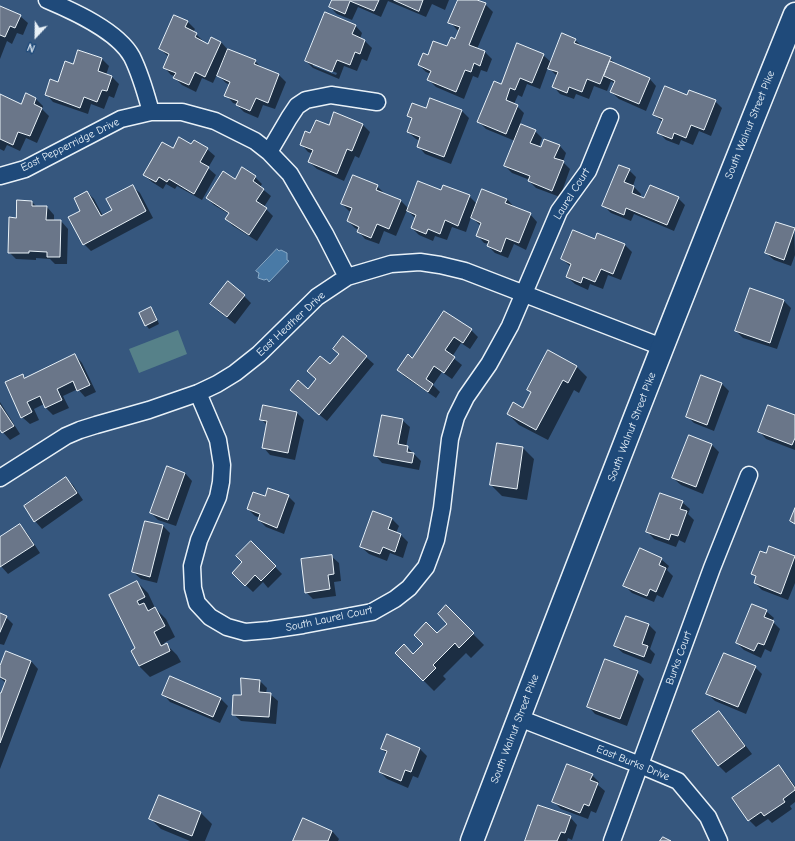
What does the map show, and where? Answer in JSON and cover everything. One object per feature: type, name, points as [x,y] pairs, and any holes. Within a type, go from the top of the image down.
[{"type":"street","points":[[47,0],[86,18],[120,43],[131,56],[141,79],[151,112]]},
{"type":"street","name":"South Walnut Street Pike","points":[[472,841],[558,614],[795,14]]},
{"type":"street","points":[[269,152],[297,106],[306,100],[331,95],[378,102]]},
{"type":"street","name":"East Pepperridge Drive","points":[[0,176],[25,169],[121,119],[151,112],[182,112],[215,121],[256,141],[290,174],[325,234],[347,277]]},
{"type":"street","name":"Laurel Court","points":[[524,294],[559,211],[588,171],[610,117]]},
{"type":"street","name":"East Heather Drive","points":[[0,478],[66,436],[80,430],[198,394],[217,384],[235,373],[260,354],[317,297],[347,277],[391,264],[420,262],[465,271],[662,348]]},
{"type":"street","name":"South Laurel Court","points":[[198,394],[218,440],[222,465],[218,497],[199,540],[192,566],[192,588],[197,603],[210,617],[227,627],[245,632],[303,625],[372,612],[395,599],[409,588],[426,567],[436,540],[442,508],[450,439],[456,417],[466,397],[489,364],[510,326],[524,294]]},
{"type":"street","name":"Burks Court","points":[[612,841],[712,568],[749,475]]},
{"type":"street","name":"East Burks Drive","points":[[519,718],[678,781],[708,817],[719,841]]},
{"type":"green space","points":[[178,330],[187,354],[139,373],[129,349]]},
{"type":"water","points":[[277,249],[287,253],[287,260],[289,261],[269,282],[267,279],[264,280],[258,278],[259,273],[256,271]]},
{"type":"building","points":[[332,0],[379,0],[374,11],[350,1],[345,14],[329,7]]},
{"type":"building","points":[[394,0],[423,0],[419,11]]},
{"type":"building","points":[[458,0],[477,0],[486,3],[469,45],[485,51],[480,66],[474,63],[471,72],[465,70],[456,92],[427,80],[431,71],[418,65],[423,53],[428,55],[433,41],[447,46],[451,37],[455,39],[460,27],[448,23]]},
{"type":"building","points":[[0,6],[21,15],[15,28],[10,26],[5,37],[0,35]]},
{"type":"building","points":[[325,12],[356,25],[352,34],[365,40],[360,54],[355,52],[350,65],[337,60],[332,72],[305,61]]},
{"type":"building","points":[[174,15],[188,21],[185,27],[197,33],[195,37],[208,44],[211,37],[221,42],[205,77],[195,72],[189,85],[173,78],[176,73],[163,68],[169,54],[159,49]]},
{"type":"building","points":[[562,33],[576,39],[574,43],[611,57],[600,84],[587,79],[582,92],[569,87],[567,93],[552,87],[558,72],[548,69]]},
{"type":"building","points":[[517,43],[544,54],[532,83],[520,78],[515,90],[510,88],[506,100],[518,105],[506,134],[477,122],[494,81],[501,84]]},
{"type":"building","points":[[228,49],[256,60],[254,64],[279,74],[268,103],[256,98],[250,111],[236,105],[238,101],[224,96],[230,82],[217,76]]},
{"type":"building","points":[[78,50],[102,58],[98,71],[112,76],[107,91],[102,90],[97,102],[84,97],[80,108],[45,95],[50,79],[58,82],[65,61],[73,64]]},
{"type":"building","points":[[610,61],[650,78],[639,104],[610,92],[615,81],[604,76]]},
{"type":"building","points":[[665,86],[687,95],[689,90],[716,100],[704,130],[691,125],[686,138],[674,133],[672,139],[657,133],[663,119],[653,115]]},
{"type":"building","points":[[26,93],[36,98],[34,104],[42,108],[30,136],[18,132],[13,145],[0,139],[0,94],[21,104]]},
{"type":"building","points":[[430,98],[462,110],[444,157],[417,147],[420,137],[407,132],[412,118],[407,116],[412,103],[426,108]]},
{"type":"building","points":[[334,112],[363,124],[352,151],[347,149],[337,174],[308,162],[313,150],[300,145],[305,131],[310,133],[316,120],[329,125]]},
{"type":"building","points":[[521,124],[536,130],[530,143],[541,147],[544,139],[560,145],[554,158],[564,161],[552,191],[528,181],[530,176],[504,166]]},
{"type":"building","points":[[179,137],[191,144],[194,140],[208,148],[200,162],[209,167],[194,194],[169,179],[167,182],[159,177],[156,182],[143,175],[162,142],[173,148]]},
{"type":"building","points":[[619,165],[630,169],[624,182],[634,186],[632,193],[644,198],[650,185],[679,197],[667,225],[626,208],[624,215],[602,206]]},
{"type":"building","points":[[242,167],[256,176],[253,181],[264,189],[256,201],[267,208],[249,235],[225,219],[229,213],[206,198],[223,171],[235,179]]},
{"type":"building","points":[[353,175],[378,185],[376,190],[401,200],[389,229],[377,224],[371,238],[357,232],[359,227],[347,221],[352,208],[341,204]]},
{"type":"building","points":[[418,181],[441,190],[443,185],[470,195],[458,226],[445,220],[440,234],[428,229],[426,234],[411,228],[416,215],[407,211]]},
{"type":"building","points":[[133,185],[146,211],[83,245],[68,217],[80,211],[74,198],[87,191],[101,216],[112,210],[106,199]]},
{"type":"building","points":[[482,189],[507,199],[505,203],[531,213],[519,243],[506,238],[501,252],[487,246],[489,241],[476,236],[481,223],[471,218]]},
{"type":"building","points":[[17,200],[32,201],[32,206],[47,206],[46,220],[61,220],[60,257],[47,257],[47,252],[29,251],[29,253],[8,253],[9,217],[16,218]]},
{"type":"building","points":[[776,222],[795,228],[784,260],[765,253]]},
{"type":"building","points":[[573,230],[595,239],[597,233],[625,244],[613,274],[601,269],[595,282],[583,277],[581,283],[566,277],[571,264],[561,259]]},
{"type":"building","points":[[228,281],[245,295],[227,317],[210,304]]},
{"type":"building","points":[[750,288],[784,300],[770,343],[735,331]]},
{"type":"building","points":[[151,307],[157,320],[145,326],[139,313]]},
{"type":"building","points":[[444,311],[472,329],[463,343],[454,337],[445,350],[455,357],[444,373],[434,366],[426,379],[433,384],[428,392],[397,370],[408,354],[412,358]]},
{"type":"building","points":[[343,336],[367,356],[319,415],[290,390],[298,380],[308,389],[316,379],[307,371],[320,356],[330,364],[339,354],[333,349]]},
{"type":"building","points":[[548,350],[577,366],[568,383],[563,380],[536,430],[507,414],[513,402],[523,408],[531,392],[527,390]]},
{"type":"building","points":[[75,354],[90,385],[77,391],[73,381],[57,389],[62,400],[45,408],[40,396],[27,402],[32,412],[21,418],[5,382],[23,374],[24,378]]},
{"type":"building","points":[[701,375],[722,383],[707,425],[686,417]]},
{"type":"building","points":[[0,405],[14,426],[2,433],[0,430]]},
{"type":"building","points":[[263,405],[297,412],[288,453],[262,448],[267,421],[260,420]]},
{"type":"building","points":[[768,405],[795,415],[795,438],[792,445],[758,432]]},
{"type":"building","points":[[382,415],[403,419],[398,444],[408,446],[407,452],[414,453],[412,463],[374,456]]},
{"type":"building","points":[[689,435],[712,444],[696,487],[672,478]]},
{"type":"building","points":[[497,443],[523,447],[517,489],[490,485]]},
{"type":"building","points":[[167,466],[185,473],[168,520],[150,513]]},
{"type":"building","points":[[66,477],[77,493],[34,522],[24,506]]},
{"type":"building","points":[[268,488],[289,495],[277,528],[258,520],[260,514],[247,509],[253,492],[265,496]]},
{"type":"building","points":[[660,493],[683,501],[680,509],[687,511],[678,536],[671,534],[669,540],[646,532]]},
{"type":"building","points":[[795,508],[795,524],[790,521]]},
{"type":"building","points":[[373,511],[392,518],[388,529],[401,534],[395,552],[383,547],[380,554],[360,547]]},
{"type":"building","points":[[145,521],[163,525],[150,577],[132,572]]},
{"type":"building","points":[[20,524],[34,545],[0,567],[0,537]]},
{"type":"building","points":[[251,541],[276,566],[261,581],[255,575],[245,586],[232,573],[242,562],[236,556]]},
{"type":"building","points":[[769,546],[795,556],[781,594],[754,583],[756,576],[751,574],[760,551],[766,553]]},
{"type":"building","points":[[640,548],[662,558],[659,565],[666,568],[656,592],[650,589],[647,596],[623,586]]},
{"type":"building","points":[[332,555],[334,574],[328,575],[330,589],[305,593],[301,559]]},
{"type":"building","points":[[137,581],[145,597],[137,601],[139,605],[144,603],[148,611],[155,607],[165,626],[154,632],[161,646],[167,643],[170,651],[139,666],[131,651],[135,648],[109,595]]},
{"type":"building","points":[[752,604],[767,610],[764,617],[774,621],[764,645],[758,643],[754,651],[736,643]]},
{"type":"building","points":[[446,605],[474,633],[459,648],[455,643],[433,665],[436,668],[423,681],[395,653],[404,644],[413,654],[423,644],[414,635],[426,622],[437,633],[447,624],[438,614]]},
{"type":"building","points":[[0,613],[7,616],[0,632]]},
{"type":"building","points":[[626,616],[649,624],[642,644],[648,646],[644,657],[614,646]]},
{"type":"building","points":[[6,651],[31,661],[0,743],[0,693],[6,680],[0,677],[0,666]]},
{"type":"building","points":[[724,653],[756,666],[738,707],[706,694]]},
{"type":"building","points":[[605,659],[638,671],[620,719],[587,707]]},
{"type":"building","points":[[170,676],[221,698],[213,717],[162,695]]},
{"type":"building","points":[[241,678],[260,680],[259,692],[271,693],[269,717],[232,715],[233,695],[241,695]]},
{"type":"building","points":[[719,711],[745,746],[718,766],[692,731]]},
{"type":"building","points":[[387,734],[420,748],[411,772],[405,770],[401,781],[379,772],[387,751],[381,749]]},
{"type":"building","points":[[567,764],[593,774],[590,780],[598,783],[589,806],[584,804],[580,813],[552,802]]},
{"type":"building","points":[[779,765],[795,790],[783,799],[785,802],[764,816],[761,812],[748,821],[732,798]]},
{"type":"building","points":[[159,795],[201,812],[192,836],[149,819]]},
{"type":"building","points":[[538,805],[571,816],[565,833],[561,832],[557,841],[525,841]]},
{"type":"building","points":[[303,818],[332,831],[328,841],[293,841]]},
{"type":"building","points":[[663,837],[671,841],[660,841]]}]
